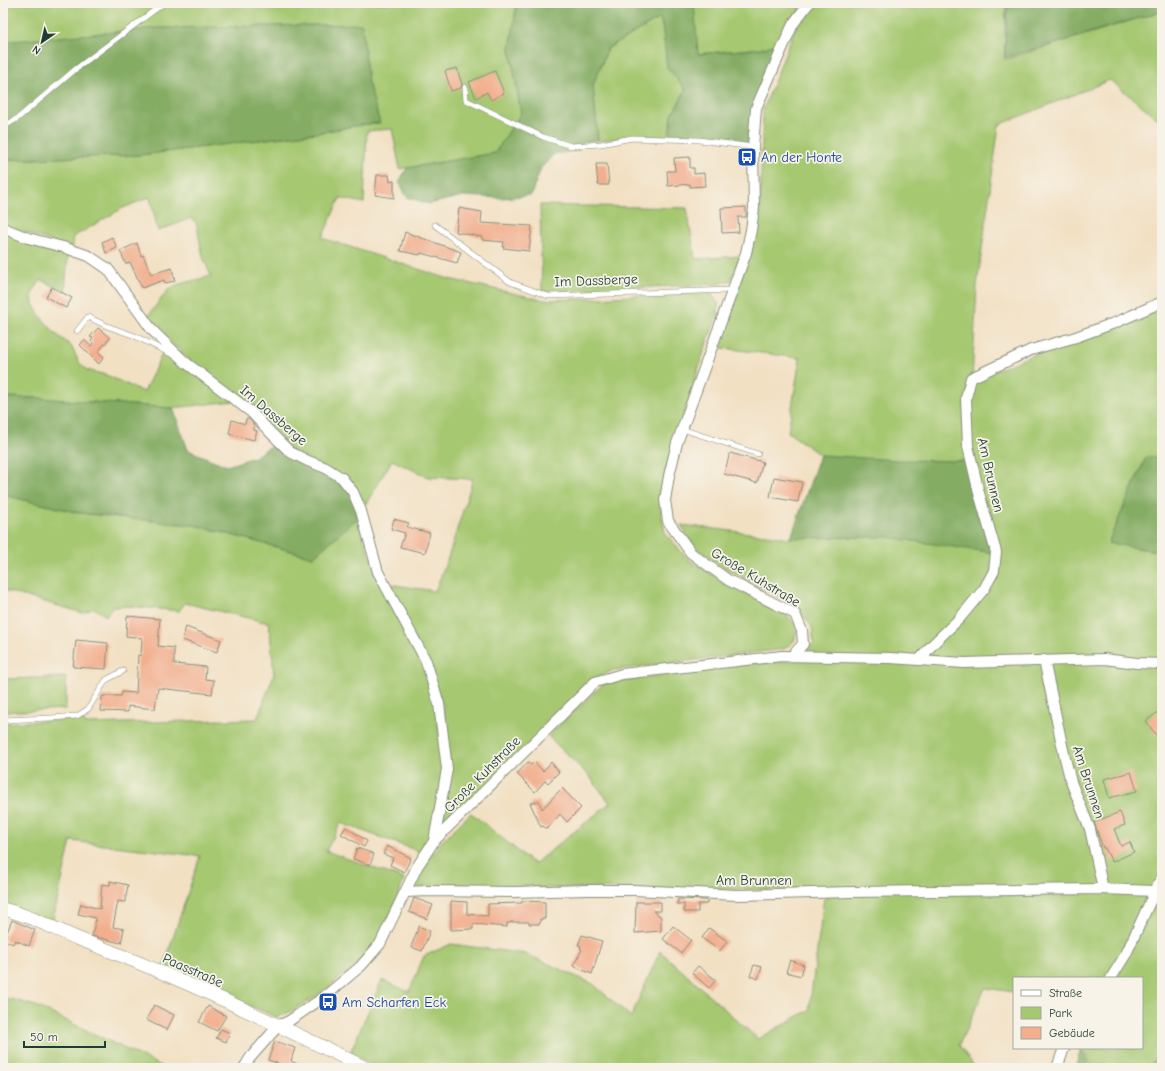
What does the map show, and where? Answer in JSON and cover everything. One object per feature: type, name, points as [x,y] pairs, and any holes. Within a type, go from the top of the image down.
[{"type":"street","name":"Große Kuhstraße","points":[[278,1026],[289,1021],[324,998],[361,966],[380,944],[417,867],[434,841],[595,682],[622,674],[792,656],[803,644],[802,631],[795,614],[728,580],[691,553],[668,521],[665,500],[677,443],[746,253],[754,208],[753,147],[756,108],[793,24],[809,3]]},
{"type":"street","name":"Im Dassberge","points":[[3,228],[28,238],[89,256],[108,269],[152,330],[185,362],[252,412],[290,452],[326,468],[342,478],[353,492],[361,511],[378,572],[426,661],[439,704],[447,769],[434,841]]},
{"type":"street","name":"Am Brunnen","points":[[920,660],[932,645],[959,619],[984,589],[994,571],[996,552],[968,446],[966,398],[971,378],[1031,350],[1076,337],[1117,322],[1162,302]]},
{"type":"street","points":[[792,656],[920,660],[964,663],[1104,659],[1162,664]]},
{"type":"street","name":"Am Brunnen","points":[[1044,660],[1071,782],[1090,829],[1103,889]]},
{"type":"street","points":[[1112,977],[1126,954],[1162,876]]},
{"type":"street","name":"Am Brunnen","points":[[406,892],[427,890],[514,892],[634,890],[737,896],[851,892],[1103,889],[1154,891]]},
{"type":"street","name":"Paasstraße","points":[[3,909],[26,916],[64,934],[154,970],[366,1068]]},
{"type":"street","points":[[244,1068],[250,1058],[278,1026]]},
{"type":"street","points":[[1057,1068],[1064,1049]]},
{"type":"lane","points":[[3,128],[18,118],[76,68],[164,3]]},
{"type":"lane","points":[[465,87],[466,100],[543,137],[572,146],[601,144],[632,138],[699,140],[753,147]]},
{"type":"lane","name":"Im Dassberge","points":[[435,225],[510,282],[548,296],[733,290]]},
{"type":"lane","points":[[77,330],[88,317],[107,326],[135,336],[185,362]]},
{"type":"lane","points":[[682,428],[758,454]]},
{"type":"lane","points":[[3,720],[77,716],[88,709],[106,680],[122,671]]},
{"type":"green space","points":[[3,3],[517,3],[510,49],[521,113],[495,153],[400,169],[392,129],[367,131],[364,203],[340,198],[322,238],[449,279],[544,300],[698,292],[711,294],[718,303],[718,314],[707,342],[666,469],[660,506],[665,533],[688,559],[725,583],[784,612],[794,623],[797,630],[794,641],[784,649],[614,670],[597,677],[445,825],[441,823],[446,798],[443,705],[389,584],[435,591],[448,558],[473,479],[428,477],[392,460],[366,504],[348,480],[291,450],[254,410],[237,395],[189,360],[155,327],[147,317],[169,289],[176,285],[211,276],[203,257],[196,222],[191,218],[158,231],[150,197],[123,208],[73,237],[72,248],[3,225],[3,160],[141,155],[315,133],[380,123],[154,29],[3,42]]},
{"type":"green space","points":[[517,3],[694,3],[698,54],[764,48],[780,42],[754,107],[748,143],[704,136],[669,137],[672,115],[686,90],[667,67],[663,30],[660,18],[608,48],[593,85],[598,140],[583,142],[579,150],[554,154],[541,168],[531,195],[503,198],[463,196],[429,204],[407,197],[399,182],[407,168],[495,153],[521,113],[510,48]]},
{"type":"green space","points":[[694,3],[805,3],[784,30],[781,42],[764,48],[697,54]]},
{"type":"green space","points":[[815,3],[1006,3],[1004,60],[1162,11],[1162,122],[1110,80],[999,125],[977,285],[972,380],[1040,352],[1162,310],[1162,456],[1146,457],[1108,543],[1162,552],[1162,1050],[1148,1068],[1092,1068],[1083,1050],[1143,1049],[1143,977],[1013,977],[1013,992],[985,988],[959,1045],[974,1066],[981,1068],[378,1068],[350,1053],[382,980],[409,992],[424,956],[451,944],[526,954],[593,984],[631,1017],[660,951],[758,1039],[809,1010],[824,898],[827,898],[824,890],[411,887],[422,867],[441,842],[471,813],[534,864],[610,803],[589,776],[548,736],[603,684],[730,665],[791,661],[814,644],[812,627],[802,613],[773,594],[721,566],[695,548],[681,525],[791,538],[820,455],[788,432],[800,358],[716,347],[750,253],[760,212],[763,110],[795,29]]},
{"type":"green space","points":[[1007,3],[1162,3],[1162,11],[1005,58]]},
{"type":"green space","points":[[660,18],[663,30],[667,67],[686,89],[672,115],[669,137],[634,136],[598,141],[593,85],[608,48]]},
{"type":"green space","points":[[362,24],[368,82],[380,123],[315,133],[141,155],[3,160],[3,42],[158,28]]},
{"type":"green space","points":[[540,205],[687,208],[695,259],[740,256],[731,280],[718,284],[542,292]]},
{"type":"green space","points":[[3,231],[68,253],[65,291],[41,280],[32,293],[33,304],[41,317],[55,333],[71,346],[79,362],[87,370],[106,375],[144,392],[162,354],[181,363],[234,401],[173,408],[38,398],[3,397]]},
{"type":"green space","points":[[3,397],[38,398],[173,408],[188,450],[227,466],[254,457],[276,443],[325,471],[343,484],[354,500],[357,518],[313,557],[199,526],[80,513],[7,496],[3,492]]},
{"type":"green space","points":[[820,455],[896,460],[968,461],[994,553],[886,537],[791,538]]},
{"type":"green space","points":[[1146,457],[1162,457],[1162,552],[1108,543]]},
{"type":"green space","points":[[3,492],[7,496],[80,513],[199,526],[313,557],[357,518],[378,578],[423,662],[435,703],[444,771],[433,830],[421,852],[341,823],[326,851],[404,879],[386,924],[372,948],[347,972],[301,1006],[276,1017],[163,968],[200,856],[71,841],[52,924],[3,904],[3,723],[81,719],[87,724],[257,719],[274,674],[269,623],[185,603],[179,611],[130,606],[113,607],[106,616],[94,608],[83,613],[3,590]]},
{"type":"green space","points":[[66,677],[66,709],[3,712],[3,679]]},
{"type":"green space","points":[[3,997],[36,1006],[165,1068],[3,1068]]},
{"type":"green space","points":[[1081,1049],[1090,1068],[1075,1068]]},
{"type":"green space","points":[[1162,1050],[1162,1068],[1148,1068]]},
{"type":"building","points":[[457,68],[462,85],[461,88],[451,91],[445,71]]},
{"type":"building","points":[[495,71],[504,93],[491,100],[487,92],[476,98],[469,82]]},
{"type":"building","points":[[690,157],[690,168],[694,168],[694,174],[704,173],[705,186],[690,187],[690,184],[668,186],[667,171],[675,171],[674,158]]},
{"type":"building","points":[[596,164],[607,164],[609,185],[598,185]]},
{"type":"building","points":[[377,175],[389,175],[390,182],[394,181],[394,198],[375,195]]},
{"type":"building","points":[[746,207],[746,217],[738,217],[739,232],[722,233],[721,208]]},
{"type":"building","points":[[459,208],[482,212],[481,223],[532,226],[529,251],[503,248],[504,242],[482,240],[482,237],[456,232]]},
{"type":"building","points":[[405,232],[461,252],[457,263],[421,253],[420,255],[400,251]]},
{"type":"building","points":[[112,237],[117,248],[106,253],[102,242]]},
{"type":"building","points":[[137,243],[141,256],[143,255],[151,274],[172,268],[175,281],[165,283],[164,280],[142,288],[130,262],[126,264],[120,251]]},
{"type":"building","points":[[52,287],[72,298],[66,308],[46,297]]},
{"type":"building","points":[[98,328],[110,338],[98,352],[104,357],[99,364],[80,345],[84,340],[91,346],[93,343],[91,341],[93,338],[90,337]]},
{"type":"building","points":[[246,419],[249,419],[254,425],[254,430],[257,431],[254,440],[229,434],[232,420],[245,424]]},
{"type":"building","points":[[730,453],[763,462],[757,483],[724,474]]},
{"type":"building","points":[[774,477],[802,482],[798,502],[770,497]]},
{"type":"building","points":[[394,519],[409,523],[407,527],[430,533],[425,553],[400,547],[405,533],[391,529]]},
{"type":"building","points":[[127,616],[160,619],[158,646],[174,648],[174,664],[206,667],[205,679],[214,680],[212,694],[158,688],[155,709],[128,706],[128,712],[101,711],[102,696],[121,696],[122,692],[136,693],[138,655],[141,656],[142,638],[126,636]]},
{"type":"building","points":[[186,627],[221,640],[217,652],[182,640]]},
{"type":"building","points":[[76,640],[108,643],[106,669],[73,667]]},
{"type":"building","points":[[1162,709],[1162,731],[1156,735],[1146,721]]},
{"type":"building","points":[[528,762],[531,765],[534,762],[543,771],[551,762],[559,772],[548,783],[545,781],[535,792],[517,774]]},
{"type":"building","points":[[1131,772],[1137,791],[1109,798],[1104,779]]},
{"type":"building","points":[[562,788],[581,808],[567,822],[560,814],[547,829],[543,826],[541,827],[530,803],[539,801],[542,809]]},
{"type":"building","points":[[1120,812],[1125,825],[1114,829],[1121,846],[1130,842],[1134,852],[1112,862],[1105,848],[1103,848],[1094,822]]},
{"type":"building","points":[[346,827],[367,841],[364,847],[341,834]]},
{"type":"building","points":[[387,846],[411,858],[404,872],[390,865],[393,858],[383,854]]},
{"type":"building","points":[[357,848],[374,854],[370,865],[353,859]]},
{"type":"building","points":[[110,881],[128,885],[125,902],[118,901],[113,927],[124,929],[121,943],[92,936],[96,918],[78,914],[81,904],[100,909],[102,884],[110,885]]},
{"type":"building","points":[[414,898],[433,905],[427,919],[409,912]]},
{"type":"building","points":[[678,899],[707,900],[707,904],[698,904],[698,912],[684,912],[684,904],[677,904]]},
{"type":"building","points":[[451,901],[467,902],[467,914],[488,916],[488,904],[522,903],[522,901],[545,902],[545,919],[540,919],[540,924],[529,924],[529,922],[510,922],[507,923],[507,927],[473,924],[473,929],[451,930]]},
{"type":"building","points":[[636,902],[661,902],[661,911],[653,911],[661,917],[661,931],[635,933]]},
{"type":"building","points":[[12,920],[35,930],[29,946],[15,940],[13,944],[4,940]]},
{"type":"building","points":[[419,926],[430,931],[422,951],[411,947]]},
{"type":"building","points":[[673,926],[691,940],[681,953],[663,939]]},
{"type":"building","points":[[709,928],[727,941],[720,951],[702,938]]},
{"type":"building","points":[[582,935],[602,941],[592,974],[573,966],[582,950],[580,949],[581,946],[578,945]]},
{"type":"building","points":[[790,960],[804,965],[801,976],[786,972]]},
{"type":"building","points":[[754,965],[762,967],[758,979],[750,976]]},
{"type":"building","points":[[698,966],[716,980],[709,988],[692,973]]},
{"type":"building","points":[[154,1005],[174,1015],[167,1030],[146,1020]]},
{"type":"building","points":[[208,1006],[226,1016],[217,1031],[199,1022]]},
{"type":"building","points":[[221,1029],[230,1033],[226,1042],[216,1038]]},
{"type":"building","points":[[275,1041],[295,1048],[291,1061],[306,1068],[279,1068],[280,1064],[268,1060]]},
{"type":"place","name":"An der Honte","points":[[747,157]]},
{"type":"place","name":"Am Scharfen Eck","points":[[328,1002]]}]
